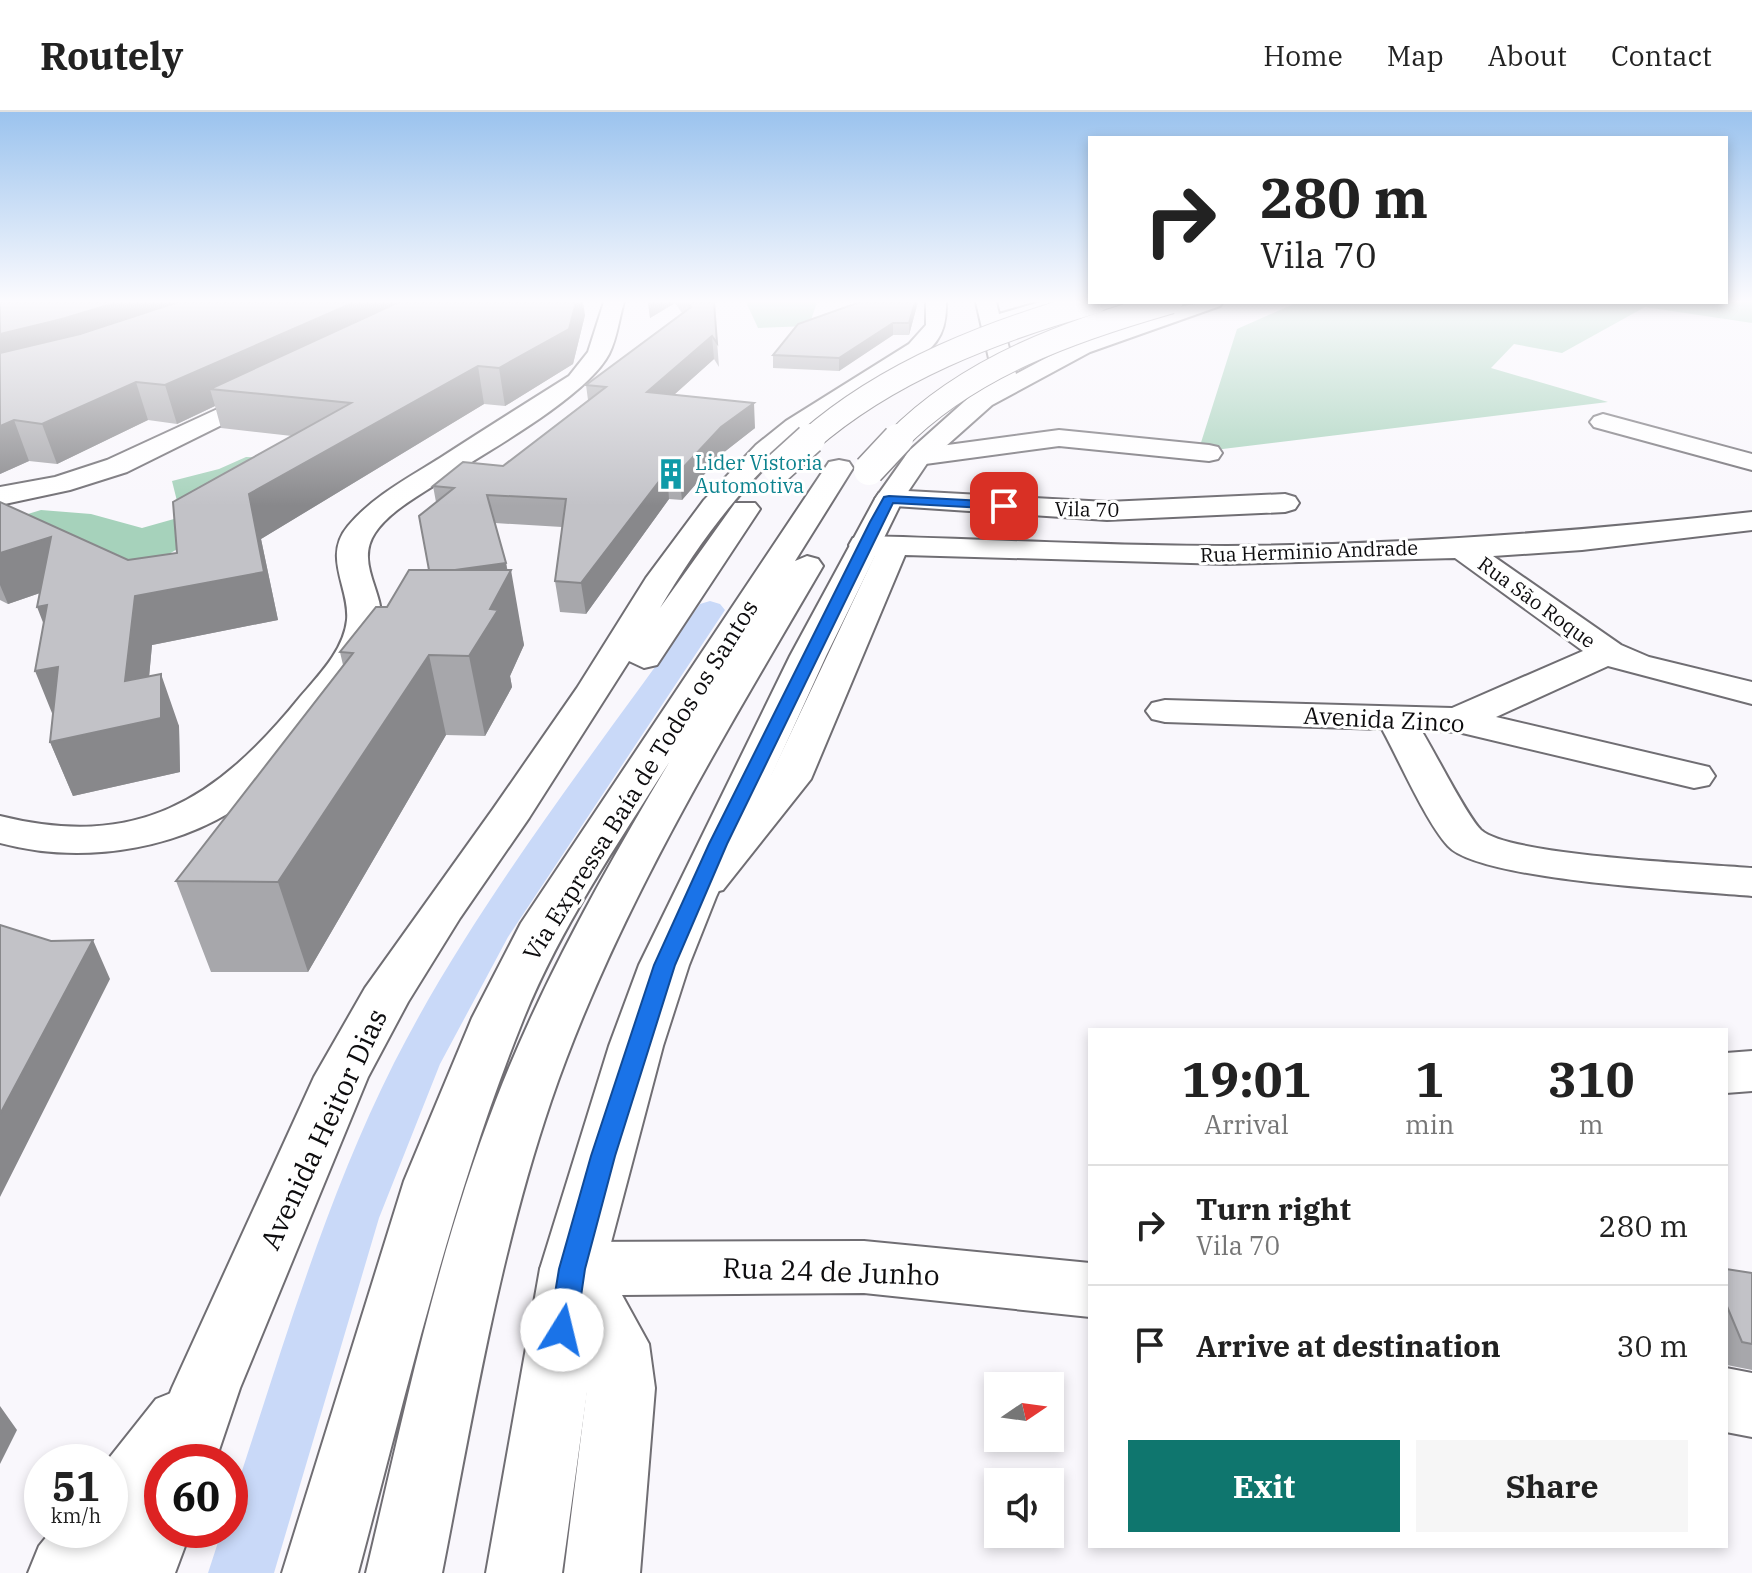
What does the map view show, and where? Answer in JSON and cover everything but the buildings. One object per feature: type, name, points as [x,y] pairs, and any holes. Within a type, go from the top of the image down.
[{"type":"main road","points":[[0,829],[34,838],[71,840],[148,832],[208,810],[258,773],[351,657],[360,638],[364,620],[351,563],[359,532],[390,502],[577,381],[586,370]]},
{"type":"main road","name":"Avenida Heitor Dias","points":[[186,1444],[206,1388],[341,1077],[391,988],[595,688],[662,578],[714,506],[757,459],[795,426],[884,370]]},
{"type":"main road","name":"Avenida Heitor Dias","points":[[508,818],[618,693],[683,604],[732,527],[778,468],[840,413],[912,370]]},
{"type":"main road","name":"Via Expressa Baía de Todos os Santos","points":[[320,1573],[434,1181],[498,1018],[545,923],[870,486],[916,396],[961,370]]},
{"type":"main road","points":[[982,370],[993,380]]},
{"type":"main road","name":"Via Expressa Baía de Todos os Santos","points":[[404,1573],[497,1179],[555,1020],[595,931],[748,665],[870,486],[917,420],[989,370]]},
{"type":"main road","points":[[992,370],[993,380]]},
{"type":"main road","points":[[524,1573],[572,1269],[636,1046],[693,897],[870,486],[918,457],[993,380],[1019,370]]},
{"type":"main road","points":[[0,496],[60,484],[117,466],[298,379]]},
{"type":"main road","points":[[1603,422],[1752,462]]},
{"type":"main road","points":[[918,457],[1059,438],[1209,453]]},
{"type":"main road","name":"Vila 70","points":[[870,486],[1107,511],[1285,503]]},
{"type":"main road","name":"Rua Herminio Andrade","points":[[870,486],[1216,555],[1582,541],[1752,521]]},
{"type":"main road","name":"Rua São Roque","points":[[1461,548],[1608,653],[1637,665],[1752,693]]},
{"type":"main road","points":[[1458,720],[1608,653]]},
{"type":"main road","name":"Avenida Zinco","points":[[1165,711],[1458,720],[1694,776]]},
{"type":"main road","points":[[1394,717],[1465,839],[1477,848],[1520,859],[1752,882]]},
{"type":"main road","points":[[1728,1073],[1752,1071]]},
{"type":"main road","name":"Rua 24 de Junho","points":[[572,1269],[864,1267],[1088,1290]]},
{"type":"main road","points":[[572,1269],[616,1344],[621,1388],[602,1573]]},
{"type":"main road","points":[[128,1491],[206,1388]]},
{"type":"main road","points":[[1728,1400],[1752,1405]]},
{"type":"main road","points":[[66,1573],[85,1548]]},
{"type":"main road","points":[[137,1573],[146,1548]]},
{"type":"green space","points":[[1224,370],[1499,370],[1608,402],[1198,452]]},
{"type":"green space","points":[[358,441],[169,554],[166,587],[18,517],[41,510],[91,514],[142,528],[181,517],[172,481],[219,469],[246,457],[284,458]]},
{"type":"waterway","points":[[241,1573],[353,1218],[417,1064],[488,936],[710,610]]},
{"type":"place","name":"Lider Vistoria Automotiva","points":[[671,474]]},
{"type":"route","points":[[562,1330],[572,1269],[603,1156],[664,965],[718,844],[876,522],[889,499],[1004,506]]}]
